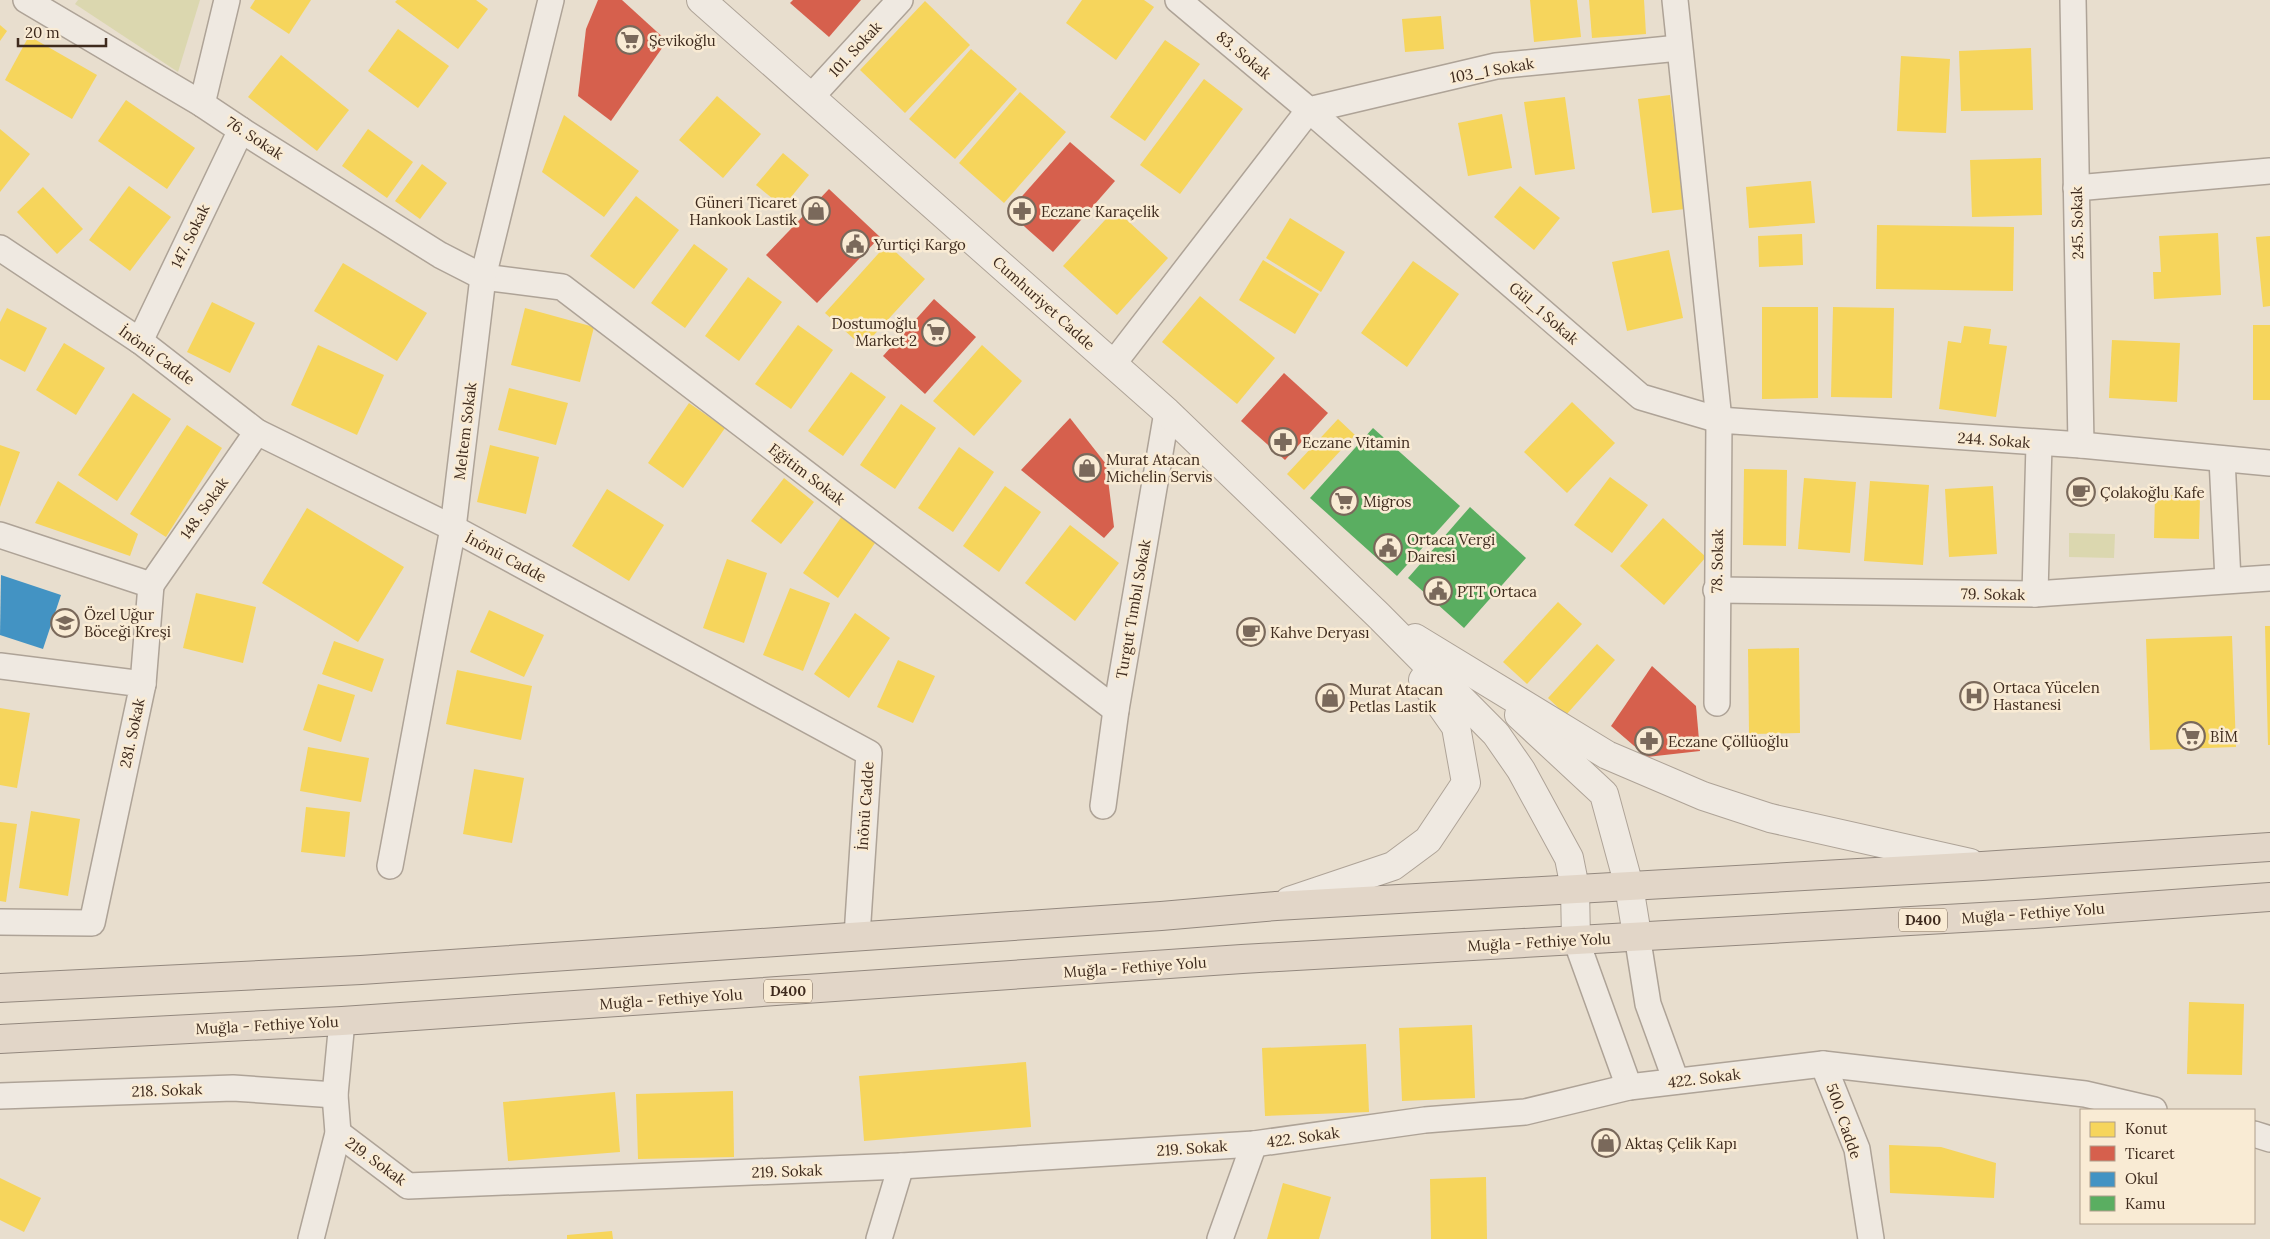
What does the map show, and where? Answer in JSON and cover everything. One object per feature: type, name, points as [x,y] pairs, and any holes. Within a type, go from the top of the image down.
[{"type":"highway","points":[[0,988],[361,970],[1161,916],[1276,906],[1982,866],[2270,847]]},
{"type":"highway","name":"Muğla - Fethiye Yolu","points":[[0,1039],[342,1020],[1232,960],[1637,935],[2034,914],[2270,897]]},
{"type":"street","name":"76. Sokak","points":[[26,0],[202,104],[440,255],[483,277]]},
{"type":"street","points":[[202,104],[227,0]]},
{"type":"street","name":"Meltem Sokak","points":[[390,866],[453,528],[483,277],[551,0]]},
{"type":"street","name":"Cumhuriyet Cadde","points":[[701,0],[1167,412],[1378,615]]},
{"type":"street","name":"101. Sokak","points":[[811,97],[900,0]]},
{"type":"street","name":"83. Sokak","points":[[1178,0],[1309,110]]},
{"type":"street","points":[[1675,0],[1719,420]]},
{"type":"street","name":"245. Sokak","points":[[2072,0],[2081,446]]},
{"type":"street","name":"103_1 Sokak","points":[[1309,110],[1496,66],[1679,48]]},
{"type":"street","points":[[1113,364],[1309,110]]},
{"type":"street","name":"Gül_1 Sokak","points":[[1309,110],[1642,397],[1719,420]]},
{"type":"street","name":"147. Sokak","points":[[140,341],[241,130]]},
{"type":"street","points":[[2076,188],[2270,172]]},
{"type":"street","name":"İnönü Cadde","points":[[0,248],[140,341],[258,432],[453,528],[868,753],[857,936]]},
{"type":"street","name":"Eğitim Sokak","points":[[483,277],[562,287],[1116,710]]},
{"type":"street","name":"Turgut Tımbıl Sokak","points":[[1103,806],[1116,710],[1167,412]]},
{"type":"street","name":"244. Sokak","points":[[1719,420],[2081,446],[2270,463]]},
{"type":"street","name":"78. Sokak","points":[[1717,703],[1716,590],[1719,420]]},
{"type":"street","name":"148. Sokak","points":[[142,684],[151,585],[258,432]]},
{"type":"street","points":[[2036,594],[2039,444]]},
{"type":"street","points":[[2222,459],[2228,580]]},
{"type":"street","points":[[0,535],[151,585]]},
{"type":"street","name":"79. Sokak","points":[[1716,590],[2036,594],[2270,578]]},
{"type":"street","points":[[1378,615],[1607,756],[1703,796],[1770,818],[1982,866]]},
{"type":"street","points":[[1378,615],[1496,734],[1521,770],[1569,858],[1574,888],[1576,940],[1630,1087]]},
{"type":"street","points":[[1276,906],[1393,866],[1428,840],[1466,783],[1456,727],[1378,615]]},
{"type":"street","name":"281. Sokak","points":[[0,666],[142,684],[92,923],[0,922]]},
{"type":"street","points":[[1487,682],[1523,720],[1604,794],[1629,886],[1648,1004],[1676,1081]]},
{"type":"street","points":[[311,1239],[338,1133],[335,1096],[342,1020]]},
{"type":"street","name":"422. Sokak","points":[[1254,1144],[1425,1120],[1525,1112],[1630,1087],[1823,1064],[2085,1094],[2150,1109]]},
{"type":"street","name":"500. Cadde","points":[[1823,1064],[1857,1149],[1871,1239]]},
{"type":"street","name":"218. Sokak","points":[[0,1096],[233,1088],[335,1096]]},
{"type":"street","name":"219. Sokak","points":[[338,1133],[408,1186],[901,1166],[1254,1144]]},
{"type":"street","points":[[2255,1134],[2270,1139]]},
{"type":"street","points":[[1220,1239],[1254,1144]]},
{"type":"street","points":[[879,1239],[901,1166]]},
{"type":"shaded area","points":[[78,0],[200,0],[178,72],[75,4]]},
{"type":"shaded area","points":[[2069,533],[2115,534],[2114,558],[2069,557]]},
{"type":"building: Konut","points":[[255,0],[311,0],[289,34],[250,8]]},
{"type":"building: Konut","points":[[397,0],[476,0],[488,9],[458,49],[395,2]]},
{"type":"building: Konut","points":[[1082,0],[1144,0],[1154,7],[1116,60],[1066,23]]},
{"type":"building: Konut","points":[[1530,0],[1577,0],[1581,37],[1534,42]]},
{"type":"building: Konut","points":[[1589,0],[1644,0],[1646,34],[1592,38]]},
{"type":"building: Konut","points":[[925,1],[970,45],[905,113],[860,70]]},
{"type":"building: Konut","points":[[1441,16],[1444,49],[1405,52],[1402,19]]},
{"type":"building: Konut","points":[[0,25],[7,31],[0,41]]},
{"type":"building: Konut","points":[[398,29],[449,66],[418,108],[368,71]]},
{"type":"building: Konut","points":[[29,36],[97,75],[72,119],[5,80]]},
{"type":"building: Konut","points":[[1165,40],[1200,64],[1145,141],[1110,117]]},
{"type":"building: Konut","points":[[2031,48],[2033,110],[1961,111],[1959,51]]},
{"type":"building: Konut","points":[[971,49],[1017,89],[955,159],[909,119]]},
{"type":"building: Konut","points":[[281,55],[349,110],[317,151],[248,97]]},
{"type":"building: Konut","points":[[1901,56],[1950,59],[1946,133],[1897,131]]},
{"type":"building: Konut","points":[[1204,79],[1243,109],[1180,194],[1140,165]]},
{"type":"building: Konut","points":[[1020,92],[1066,132],[1004,203],[959,163]]},
{"type":"building: Konut","points":[[1670,95],[1685,209],[1652,213],[1638,99]]},
{"type":"building: Konut","points":[[717,96],[761,134],[723,178],[679,140]]},
{"type":"building: Konut","points":[[1565,97],[1575,169],[1535,175],[1524,102]]},
{"type":"building: Konut","points":[[126,100],[195,148],[167,189],[98,141]]},
{"type":"building: Konut","points":[[1502,114],[1512,168],[1468,176],[1458,123]]},
{"type":"building: Konut","points":[[564,115],[639,171],[604,217],[542,172]]},
{"type":"building: Konut","points":[[0,129],[30,154],[0,192]]},
{"type":"building: Konut","points":[[368,129],[413,162],[387,198],[342,166]]},
{"type":"building: Konut","points":[[783,153],[809,175],[783,207],[756,185]]},
{"type":"building: Konut","points":[[2041,158],[2042,215],[1972,217],[1970,160]]},
{"type":"building: Konut","points":[[422,164],[447,183],[420,219],[395,201]]},
{"type":"building: Konut","points":[[1811,181],[1815,223],[1749,228],[1746,187]]},
{"type":"building: Konut","points":[[129,186],[171,217],[130,271],[89,240]]},
{"type":"building: Konut","points":[[1520,186],[1560,218],[1534,250],[1494,217]]},
{"type":"building: Konut","points":[[43,187],[83,229],[57,254],[17,212]]},
{"type":"building: Konut","points":[[636,196],[679,230],[634,289],[590,256]]},
{"type":"building: Konut","points":[[1115,209],[1168,258],[1117,315],[1063,266]]},
{"type":"building: Konut","points":[[1290,218],[1345,252],[1321,292],[1266,258]]},
{"type":"building: Konut","points":[[1877,225],[2014,227],[2013,291],[1876,289]]},
{"type":"building: Konut","points":[[2218,233],[2221,295],[2154,299],[2153,272],[2161,272],[2159,236]]},
{"type":"building: Konut","points":[[1802,234],[1803,265],[1759,267],[1758,236]]},
{"type":"building: Konut","points":[[2270,236],[2270,306],[2263,307],[2256,237]]},
{"type":"building: Konut","points":[[694,244],[728,269],[685,328],[651,303]]},
{"type":"building: Konut","points":[[887,244],[925,279],[863,347],[825,313]]},
{"type":"building: Konut","points":[[1669,250],[1683,318],[1627,331],[1612,262]]},
{"type":"building: Konut","points":[[1263,260],[1319,294],[1295,334],[1239,300]]},
{"type":"building: Konut","points":[[1413,261],[1459,294],[1407,367],[1361,333]]},
{"type":"building: Konut","points":[[343,263],[427,313],[397,361],[314,311]]},
{"type":"building: Konut","points":[[748,277],[782,302],[739,361],[705,336]]},
{"type":"building: Konut","points":[[1200,296],[1275,358],[1237,404],[1162,342]]},
{"type":"building: Konut","points":[[212,302],[255,323],[230,373],[187,352]]},
{"type":"building: Konut","points":[[1762,307],[1818,307],[1818,398],[1762,399]]},
{"type":"building: Konut","points":[[1833,307],[1894,308],[1892,398],[1831,397]]},
{"type":"building: Konut","points":[[7,308],[47,328],[25,372],[0,359],[0,322]]},
{"type":"building: Konut","points":[[525,308],[594,327],[580,382],[511,365]]},
{"type":"building: Konut","points":[[798,325],[833,350],[791,409],[755,384]]},
{"type":"building: Konut","points":[[2253,325],[2270,325],[2270,400],[2253,400]]},
{"type":"building: Konut","points":[[1964,326],[1991,329],[1989,344],[2007,346],[1996,417],[1939,409],[1948,341],[1961,343]]},
{"type":"building: Konut","points":[[2112,340],[2180,343],[2177,402],[2109,398]]},
{"type":"building: Konut","points":[[64,343],[105,368],[76,415],[36,390]]},
{"type":"building: Konut","points":[[318,345],[384,375],[357,435],[291,405]]},
{"type":"building: Konut","points":[[982,345],[1022,381],[974,436],[933,401]]},
{"type":"building: Konut","points":[[851,372],[886,397],[843,456],[808,431]]},
{"type":"building: Konut","points":[[509,388],[568,403],[556,445],[498,430]]},
{"type":"building: Konut","points":[[133,393],[171,419],[117,501],[78,475]]},
{"type":"building: Konut","points":[[1572,402],[1615,443],[1567,493],[1524,452]]},
{"type":"building: Konut","points":[[689,403],[725,428],[683,488],[648,463]]},
{"type":"building: Konut","points":[[901,404],[936,428],[895,489],[860,465]]},
{"type":"building: Konut","points":[[1338,419],[1355,435],[1304,490],[1287,474]]},
{"type":"building: Konut","points":[[187,425],[222,448],[166,537],[130,514]]},
{"type":"building: Konut","points":[[0,445],[20,452],[0,507]]},
{"type":"building: Konut","points":[[490,445],[539,457],[526,514],[477,502]]},
{"type":"building: Konut","points":[[959,447],[994,472],[953,532],[918,508]]},
{"type":"building: Konut","points":[[1744,469],[1787,470],[1786,546],[1743,545]]},
{"type":"building: Konut","points":[[1610,477],[1648,505],[1612,553],[1574,525]]},
{"type":"building: Konut","points":[[784,478],[814,502],[781,544],[751,521]]},
{"type":"building: Konut","points":[[1804,478],[1856,482],[1850,553],[1798,549]]},
{"type":"building: Konut","points":[[58,481],[138,534],[130,556],[35,523]]},
{"type":"building: Konut","points":[[1870,481],[1929,485],[1923,565],[1864,561]]},
{"type":"building: Konut","points":[[1005,486],[1041,512],[999,572],[963,546]]},
{"type":"building: Konut","points":[[1993,486],[1997,554],[1949,557],[1945,489]]},
{"type":"building: Konut","points":[[607,489],[664,525],[629,581],[572,546]]},
{"type":"building: Konut","points":[[2155,495],[2200,496],[2199,539],[2154,538]]},
{"type":"building: Konut","points":[[307,508],[404,567],[358,642],[262,583]]},
{"type":"building: Konut","points":[[844,513],[879,537],[838,598],[803,573]]},
{"type":"building: Konut","points":[[1663,518],[1706,557],[1664,605],[1620,566]]},
{"type":"building: Konut","points":[[1070,525],[1119,563],[1075,621],[1025,583]]},
{"type":"building: Konut","points":[[727,559],[767,573],[744,643],[703,628]]},
{"type":"building: Konut","points":[[790,588],[830,603],[803,671],[763,655]]},
{"type":"building: Konut","points":[[196,593],[256,607],[243,663],[183,648]]},
{"type":"building: Konut","points":[[1558,602],[1582,624],[1527,684],[1503,662]]},
{"type":"building: Konut","points":[[489,610],[544,635],[524,677],[470,652]]},
{"type":"building: Konut","points":[[855,613],[890,638],[849,698],[814,674]]},
{"type":"building: Konut","points":[[2265,626],[2270,626],[2270,745],[2268,745]]},
{"type":"building: Konut","points":[[2232,636],[2236,747],[2150,750],[2146,639]]},
{"type":"building: Konut","points":[[334,641],[384,659],[372,692],[322,674]]},
{"type":"building: Konut","points":[[1597,644],[1615,660],[1566,715],[1548,698]]},
{"type":"building: Konut","points":[[1799,648],[1800,733],[1749,734],[1748,649]]},
{"type":"building: Konut","points":[[898,660],[935,676],[913,723],[877,707]]},
{"type":"building: Konut","points":[[457,670],[532,686],[521,740],[446,724]]},
{"type":"building: Konut","points":[[318,684],[355,695],[341,742],[303,730]]},
{"type":"building: Konut","points":[[0,708],[30,713],[17,788],[0,785]]},
{"type":"building: Konut","points":[[308,747],[369,758],[361,802],[300,791]]},
{"type":"building: Konut","points":[[474,769],[524,778],[512,843],[463,834]]},
{"type":"building: Konut","points":[[306,807],[350,812],[345,857],[301,852]]},
{"type":"building: Konut","points":[[31,811],[80,819],[68,896],[19,888]]},
{"type":"building: Konut","points":[[0,822],[17,824],[6,902],[0,901]]},
{"type":"building: Konut","points":[[2189,1002],[2244,1004],[2242,1075],[2187,1074]]},
{"type":"building: Konut","points":[[1472,1025],[1475,1098],[1402,1101],[1399,1028]]},
{"type":"building: Konut","points":[[1366,1044],[1369,1112],[1265,1116],[1262,1048]]},
{"type":"building: Konut","points":[[1026,1062],[1031,1127],[864,1141],[859,1076]]},
{"type":"building: Konut","points":[[733,1091],[734,1157],[638,1159],[636,1094]]},
{"type":"building: Konut","points":[[615,1092],[620,1152],[508,1161],[503,1102]]},
{"type":"building: Konut","points":[[1889,1145],[1941,1147],[1996,1163],[1994,1198],[1890,1193]]},
{"type":"building: Konut","points":[[1486,1177],[1487,1239],[1431,1239],[1430,1179]]},
{"type":"building: Konut","points":[[0,1178],[41,1198],[24,1232],[0,1220]]},
{"type":"building: Konut","points":[[1283,1183],[1331,1197],[1319,1239],[1267,1239]]},
{"type":"building: Konut","points":[[612,1231],[613,1239],[567,1239],[567,1235]]},
{"type":"building: Ticaret","points":[[598,0],[622,0],[667,41],[611,121],[578,96],[586,29]]},
{"type":"building: Ticaret","points":[[793,0],[861,0],[829,37],[790,3]]},
{"type":"building: Ticaret","points":[[1070,142],[1115,181],[1053,252],[1008,212]]},
{"type":"building: Ticaret","points":[[829,189],[880,237],[817,303],[766,255]]},
{"type":"building: Ticaret","points":[[934,299],[976,337],[925,394],[883,356]]},
{"type":"building: Ticaret","points":[[1284,373],[1328,413],[1285,460],[1241,421]]},
{"type":"building: Ticaret","points":[[1070,418],[1106,464],[1114,527],[1104,538],[1021,470]]},
{"type":"building: Ticaret","points":[[1652,666],[1696,706],[1700,751],[1647,757],[1611,726]]},
{"type":"building: Okul","points":[[1,575],[61,595],[43,649],[0,635]]},
{"type":"building: Kamu","points":[[1373,428],[1460,506],[1397,576],[1310,498]]},
{"type":"building: Kamu","points":[[1470,507],[1526,558],[1464,628],[1408,578]]},
{"type":"place","name":"Şevikoğlu","points":[[630,40]]},
{"type":"place","name":"Güneri Ticaret Hankook Lastik","points":[[816,211]]},
{"type":"place","name":"Eczane Karaçelik","points":[[1022,211]]},
{"type":"place","name":"Yurtiçi Kargo","points":[[855,244]]},
{"type":"place","name":"Dostumoğlu Market 2","points":[[936,332]]},
{"type":"place","name":"Eczane Vitamin","points":[[1283,442]]},
{"type":"place","name":"Murat Atacan Michelin Servis","points":[[1087,468]]},
{"type":"place","name":"Çolakoğlu Kafe","points":[[2081,492]]},
{"type":"place","name":"Migros","points":[[1344,501]]},
{"type":"place","name":"Ortaca Vergi Dairesi","points":[[1388,548]]},
{"type":"place","name":"PTT Ortaca","points":[[1438,591]]},
{"type":"place","name":"Özel Uğur Böceği Kreşi","points":[[65,623]]},
{"type":"place","name":"Kahve Deryası","points":[[1251,632]]},
{"type":"place","name":"Ortaca Yücelen Hastanesi","points":[[1974,696]]},
{"type":"place","name":"Murat Atacan Petlas Lastik","points":[[1330,698]]},
{"type":"place","name":"BİM","points":[[2191,736]]},
{"type":"place","name":"Eczane Çöllüoğlu","points":[[1649,741]]},
{"type":"place","name":"Aktaş Çelik Kapı","points":[[1606,1143]]}]
